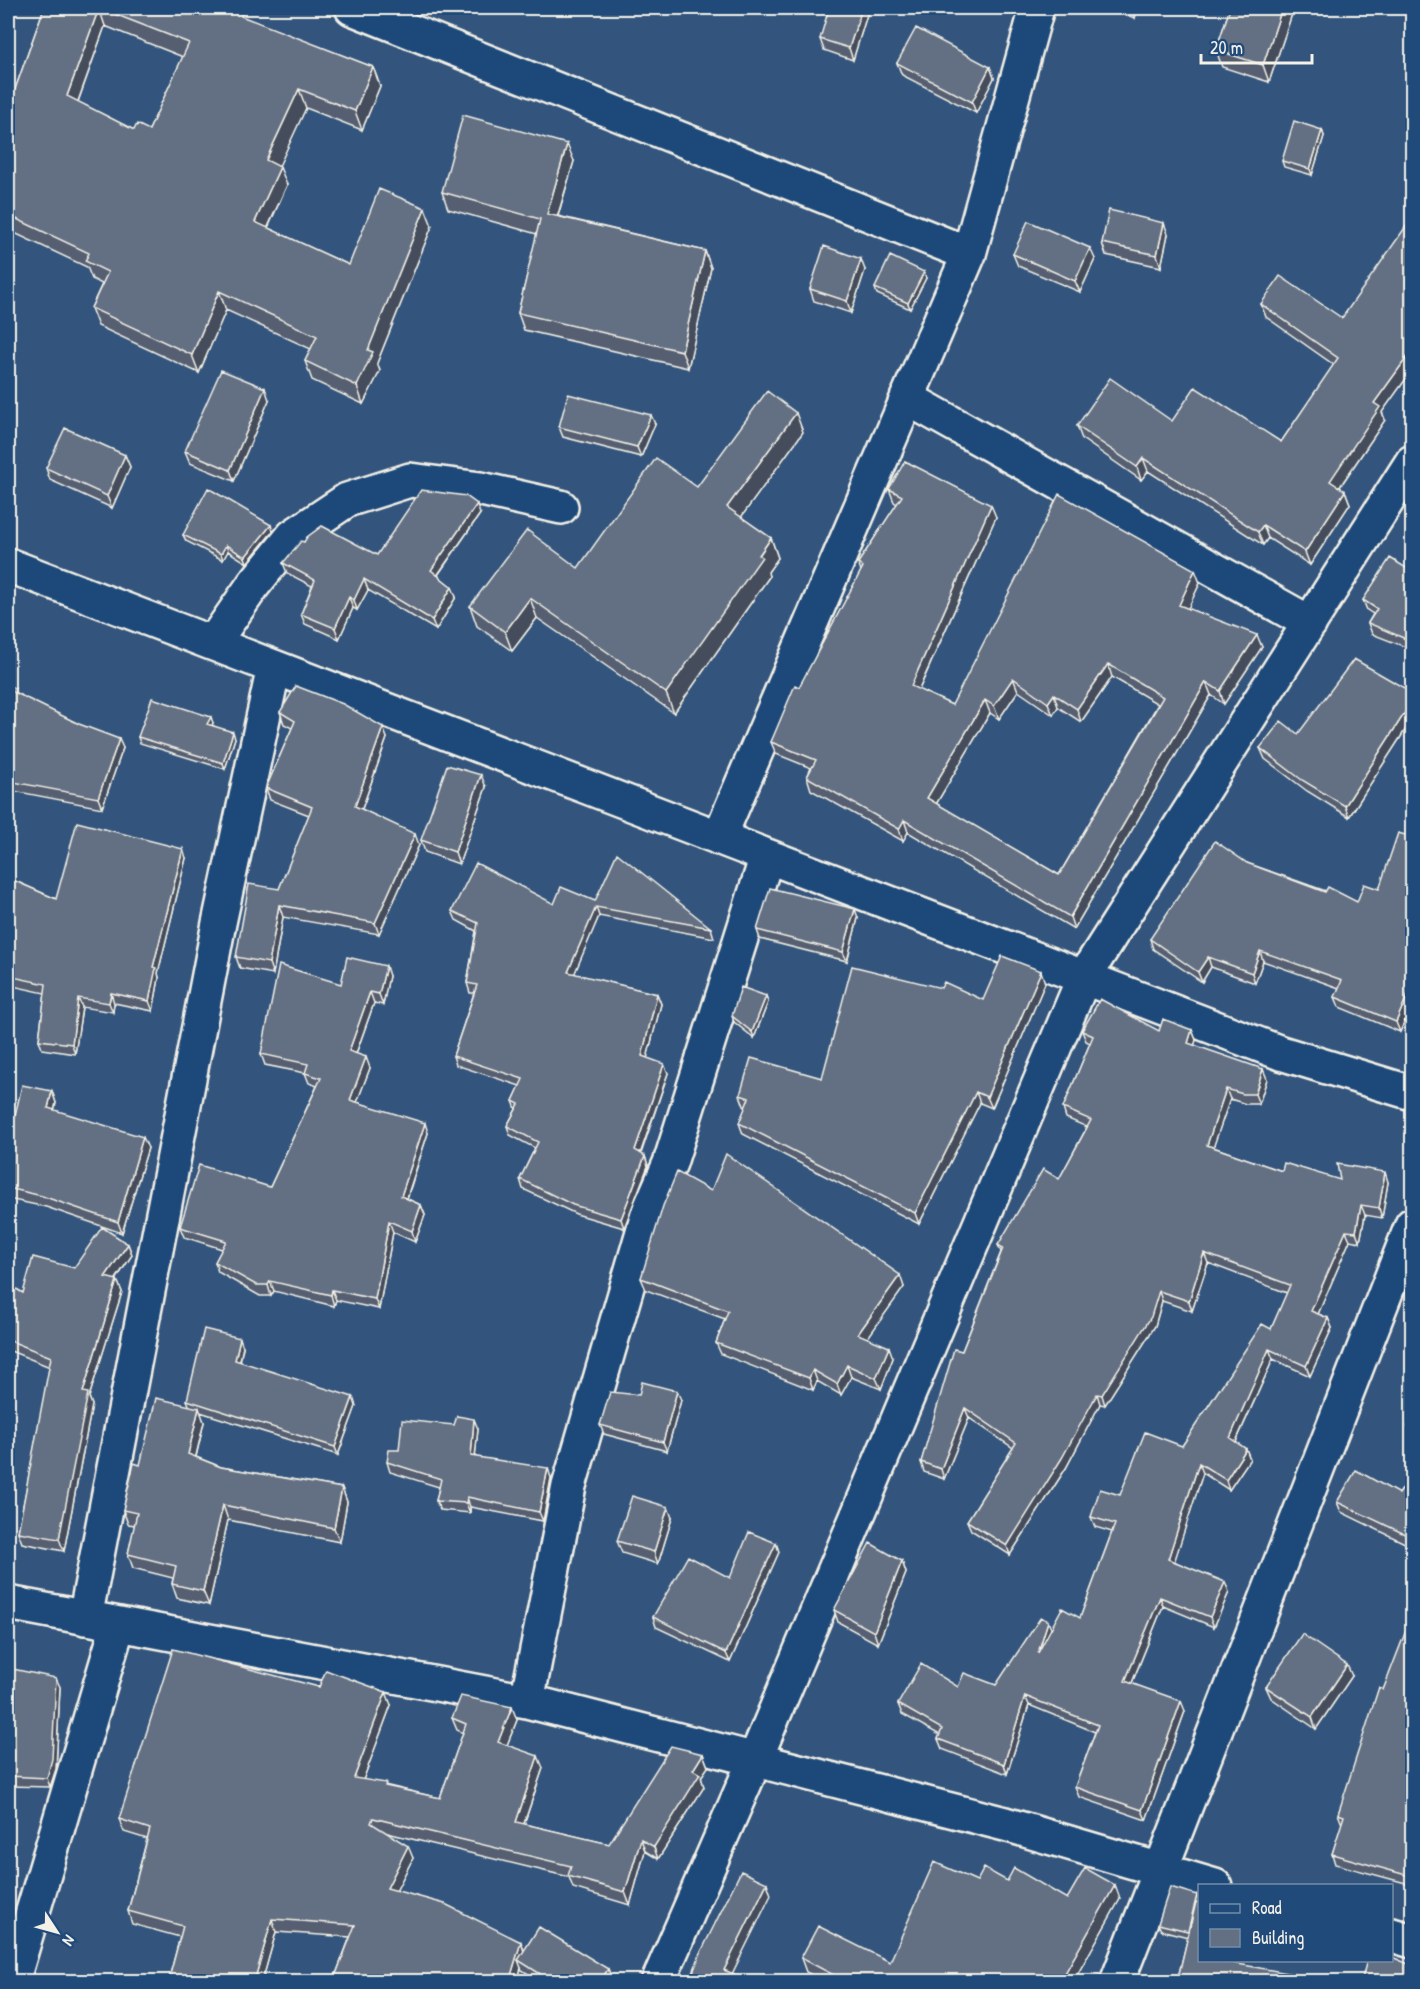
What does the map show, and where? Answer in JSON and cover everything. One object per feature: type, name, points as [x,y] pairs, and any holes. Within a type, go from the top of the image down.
[{"type":"street","points":[[352,8],[969,254]]},
{"type":"street","points":[[719,838],[969,254],[1037,8]]},
{"type":"street","points":[[907,398],[1310,623]]},
{"type":"street","points":[[658,1982],[754,1762],[1084,978],[1413,462]]},
{"type":"street","points":[[213,643],[254,584],[293,536],[347,500],[410,480],[482,489],[561,507]]},
{"type":"street","points":[[8,565],[1281,1053],[1413,1093]]},
{"type":"street","points":[[84,1618],[219,923],[274,667]]},
{"type":"street","points":[[527,1701],[569,1486],[649,1211],[670,1163],[767,856]]},
{"type":"street","points":[[1117,1982],[1413,1225]]},
{"type":"street","points":[[8,1603],[527,1701],[754,1762],[1005,1824],[1208,1884]]},
{"type":"street","points":[[12,1982],[118,1625]]},
{"type":"street","points":[[1393,1935],[1413,1941]]},
{"type":"building","points":[[44,8],[99,8],[228,8],[242,13],[241,16],[373,67],[355,111],[299,89],[266,160],[280,167],[255,222],[349,265],[379,189],[425,208],[368,350],[373,352],[357,386],[305,361],[317,336],[219,291],[192,355],[91,308],[108,272],[85,261],[89,253],[8,215],[8,109]],"holes":[[[99,8],[189,43],[149,130],[137,124],[134,130],[67,96]]]},
{"type":"building","points":[[829,8],[862,8],[849,48],[820,39]]},
{"type":"building","points":[[1121,8],[1134,8],[1132,12]]},
{"type":"building","points":[[1230,8],[1282,8],[1263,65],[1216,50]]},
{"type":"building","points":[[916,28],[990,67],[972,102],[897,63]]},
{"type":"building","points":[[463,115],[567,144],[547,214],[705,251],[682,351],[518,313],[540,219],[442,192]]},
{"type":"building","points":[[1294,121],[1322,130],[1310,169],[1282,161]]},
{"type":"building","points":[[1109,210],[1164,223],[1157,255],[1102,243]]},
{"type":"building","points":[[1028,221],[1090,248],[1075,281],[1013,254]]},
{"type":"building","points":[[1407,225],[1413,228],[1413,349],[1374,403],[1380,407],[1330,481],[1345,491],[1305,552],[1263,525],[1258,532],[1143,458],[1137,467],[1077,426],[1110,378],[1172,421],[1195,387],[1281,442],[1338,358],[1261,304],[1280,276],[1342,318]]},
{"type":"building","points":[[824,246],[861,259],[847,301],[810,289]]},
{"type":"building","points":[[890,256],[924,272],[908,303],[875,288]]},
{"type":"building","points":[[221,370],[265,388],[230,470],[185,451]]},
{"type":"building","points":[[767,391],[796,413],[727,507],[771,538],[759,555],[762,557],[666,693],[530,598],[505,632],[470,606],[527,530],[578,568],[656,458],[697,487]]},
{"type":"building","points":[[568,394],[651,415],[637,447],[559,427]]},
{"type":"building","points":[[65,428],[125,455],[107,496],[46,468]]},
{"type":"building","points":[[905,461],[991,505],[911,686],[952,705],[1059,494],[1195,570],[1179,605],[1257,635],[1220,691],[1206,682],[1070,917],[904,820],[899,829],[807,777],[816,760],[771,742],[795,685],[799,687],[863,567],[858,563],[902,496],[889,489]],"holes":[[[1108,664],[1163,697],[1059,875],[927,798],[985,700],[994,706],[1013,678],[1048,703],[1054,694],[1077,709]]]},
{"type":"building","points":[[208,488],[271,525],[245,557],[226,545],[221,554],[183,535]]},
{"type":"building","points":[[421,490],[466,496],[477,504],[431,570],[452,587],[432,620],[364,579],[354,600],[349,597],[335,628],[301,614],[315,580],[283,563],[301,541],[304,542],[322,526],[377,555]]},
{"type":"building","points":[[1390,558],[1411,571],[1413,567],[1413,642],[1368,623],[1377,609],[1363,600]]},
{"type":"building","points":[[1354,659],[1413,693],[1413,700],[1345,806],[1302,780],[1260,748],[1281,721],[1298,734]]},
{"type":"building","points":[[8,686],[15,688],[14,692],[79,724],[119,739],[98,798],[8,781]]},
{"type":"building","points":[[296,686],[343,704],[383,727],[355,806],[415,834],[375,923],[279,905],[269,963],[236,957],[249,884],[279,889],[312,807],[266,788],[295,721],[280,712]]},
{"type":"building","points":[[152,698],[211,717],[207,724],[233,732],[223,763],[138,737]]},
{"type":"building","points":[[447,765],[481,775],[455,852],[421,840]]},
{"type":"building","points":[[77,822],[183,849],[153,967],[156,968],[149,1001],[111,993],[109,1003],[78,998],[72,1044],[39,1040],[46,984],[8,976],[8,878],[56,899]]},
{"type":"building","points":[[1398,833],[1413,837],[1413,982],[1396,1022],[1335,997],[1342,980],[1260,951],[1252,973],[1208,957],[1198,972],[1150,939],[1215,841],[1247,863],[1325,892],[1328,887],[1357,902],[1364,884],[1379,889]]},
{"type":"building","points":[[617,853],[711,928],[596,907],[568,972],[657,994],[642,1056],[664,1064],[635,1150],[645,1156],[621,1219],[573,1205],[520,1179],[538,1142],[507,1126],[519,1104],[513,1101],[523,1079],[453,1056],[477,985],[467,983],[478,923],[452,911],[476,863],[554,904],[561,887],[595,901]]},
{"type":"building","points":[[770,888],[855,909],[843,952],[757,930]]},
{"type":"building","points":[[1002,956],[1041,971],[987,1097],[976,1092],[915,1213],[739,1123],[749,1098],[740,1095],[751,1058],[822,1078],[852,966],[941,988],[944,982],[983,1000]]},
{"type":"building","points":[[347,957],[386,966],[379,994],[370,992],[349,1051],[366,1057],[350,1100],[425,1123],[401,1196],[421,1205],[412,1231],[389,1221],[375,1299],[332,1290],[331,1295],[270,1281],[268,1285],[256,1285],[215,1262],[226,1241],[180,1227],[199,1165],[270,1187],[321,1078],[305,1073],[308,1064],[261,1054],[279,965],[341,984]]},
{"type":"building","points":[[741,987],[766,996],[752,1032],[732,1016]]},
{"type":"building","points":[[1100,999],[1159,1031],[1163,1019],[1192,1030],[1188,1043],[1263,1069],[1255,1094],[1243,1094],[1226,1089],[1207,1145],[1282,1171],[1284,1163],[1340,1180],[1337,1164],[1385,1172],[1379,1208],[1361,1205],[1356,1232],[1346,1231],[1311,1311],[1328,1318],[1306,1366],[1269,1349],[1230,1438],[1246,1449],[1226,1480],[1199,1463],[1168,1559],[1225,1582],[1210,1617],[1160,1597],[1125,1681],[1181,1701],[1142,1810],[1075,1787],[1098,1725],[1025,1696],[1004,1764],[938,1739],[942,1729],[898,1704],[921,1664],[958,1687],[964,1673],[996,1685],[1041,1617],[1048,1621],[1038,1653],[1062,1608],[1080,1618],[1115,1524],[1091,1517],[1100,1489],[1120,1495],[1145,1432],[1182,1446],[1262,1324],[1271,1329],[1290,1285],[1204,1253],[1189,1301],[1159,1291],[1151,1317],[1102,1395],[1097,1394],[1062,1458],[1007,1546],[967,1521],[1016,1443],[965,1408],[941,1469],[921,1462],[954,1349],[962,1351],[1003,1248],[998,1245],[1043,1169],[1059,1179],[1091,1120],[1063,1108],[1093,1036],[1082,1031]]},
{"type":"building","points":[[22,1085],[52,1091],[48,1108],[143,1137],[118,1222],[42,1196],[8,1188],[8,1131],[11,1133]]},
{"type":"building","points":[[726,1154],[900,1275],[858,1334],[889,1347],[876,1378],[847,1365],[837,1384],[813,1370],[809,1378],[716,1343],[728,1311],[641,1278],[663,1206],[677,1172],[711,1191]]},
{"type":"building","points":[[102,1227],[128,1244],[105,1277],[117,1280],[83,1392],[88,1393],[59,1539],[18,1532],[51,1357],[8,1340],[8,1284],[23,1293],[33,1257],[74,1268]]},
{"type":"building","points":[[204,1329],[240,1338],[235,1360],[353,1397],[335,1447],[187,1400]]},
{"type":"building","points":[[642,1382],[677,1391],[663,1442],[600,1425],[610,1392],[639,1395]]},
{"type":"building","points":[[156,1398],[199,1408],[188,1454],[221,1467],[342,1488],[334,1528],[223,1505],[203,1591],[172,1584],[176,1566],[128,1554],[137,1513],[123,1510],[134,1463],[140,1465]]},
{"type":"building","points":[[1413,1415],[1413,1428],[1408,1426]]},
{"type":"building","points":[[457,1416],[474,1419],[471,1456],[548,1468],[539,1512],[467,1497],[466,1503],[436,1501],[441,1479],[387,1462],[389,1450],[399,1450],[402,1420],[454,1425]]},
{"type":"building","points":[[1356,1470],[1399,1494],[1413,1474],[1413,1538],[1337,1502]]},
{"type":"building","points":[[632,1496],[668,1507],[654,1552],[617,1541]]},
{"type":"building","points":[[749,1532],[776,1543],[726,1653],[653,1617],[688,1556],[730,1578]]},
{"type":"building","points":[[870,1543],[902,1561],[874,1632],[834,1610]]},
{"type":"building","points":[[1407,1628],[1413,1630],[1413,1877],[1332,1854],[1344,1816],[1338,1814],[1379,1687],[1383,1690]]},
{"type":"building","points":[[1302,1634],[1347,1665],[1312,1717],[1266,1687]]},
{"type":"building","points":[[173,1649],[319,1687],[326,1670],[386,1692],[354,1778],[386,1783],[385,1786],[440,1798],[466,1724],[452,1718],[461,1696],[512,1707],[498,1742],[538,1756],[516,1822],[609,1844],[671,1746],[703,1754],[693,1770],[700,1774],[654,1847],[641,1839],[625,1892],[568,1876],[571,1866],[373,1818],[371,1823],[408,1846],[387,1888],[445,1904],[521,1942],[509,1982],[333,1982],[355,1925],[272,1919],[254,1982],[168,1982],[183,1926],[128,1911],[150,1829],[119,1819]]},
{"type":"building","points":[[8,1668],[56,1678],[52,1759],[47,1778],[8,1776]]},
{"type":"building","points":[[934,1862],[977,1881],[984,1868],[1007,1881],[1014,1868],[1067,1899],[1085,1868],[1115,1885],[1060,1982],[847,1982],[801,1958],[818,1926],[890,1962]]},
{"type":"building","points":[[741,1871],[767,1883],[724,1970],[746,1979],[744,1982],[689,1982],[702,1950]]},
{"type":"building","points":[[1170,1887],[1197,1895],[1188,1931],[1158,1924]]},
{"type":"building","points":[[1196,1902],[1198,1902],[1198,1962],[1227,1962],[1304,1976],[1303,1982],[1177,1982]]},
{"type":"building","points":[[539,1927],[608,1969],[600,1982],[553,1982],[518,1960]]},
{"type":"building","points":[[1393,1957],[1413,1966],[1413,1982],[1361,1982],[1366,1962],[1393,1962]]},
{"type":"building","points":[[84,1977],[97,1982],[82,1982]]}]
